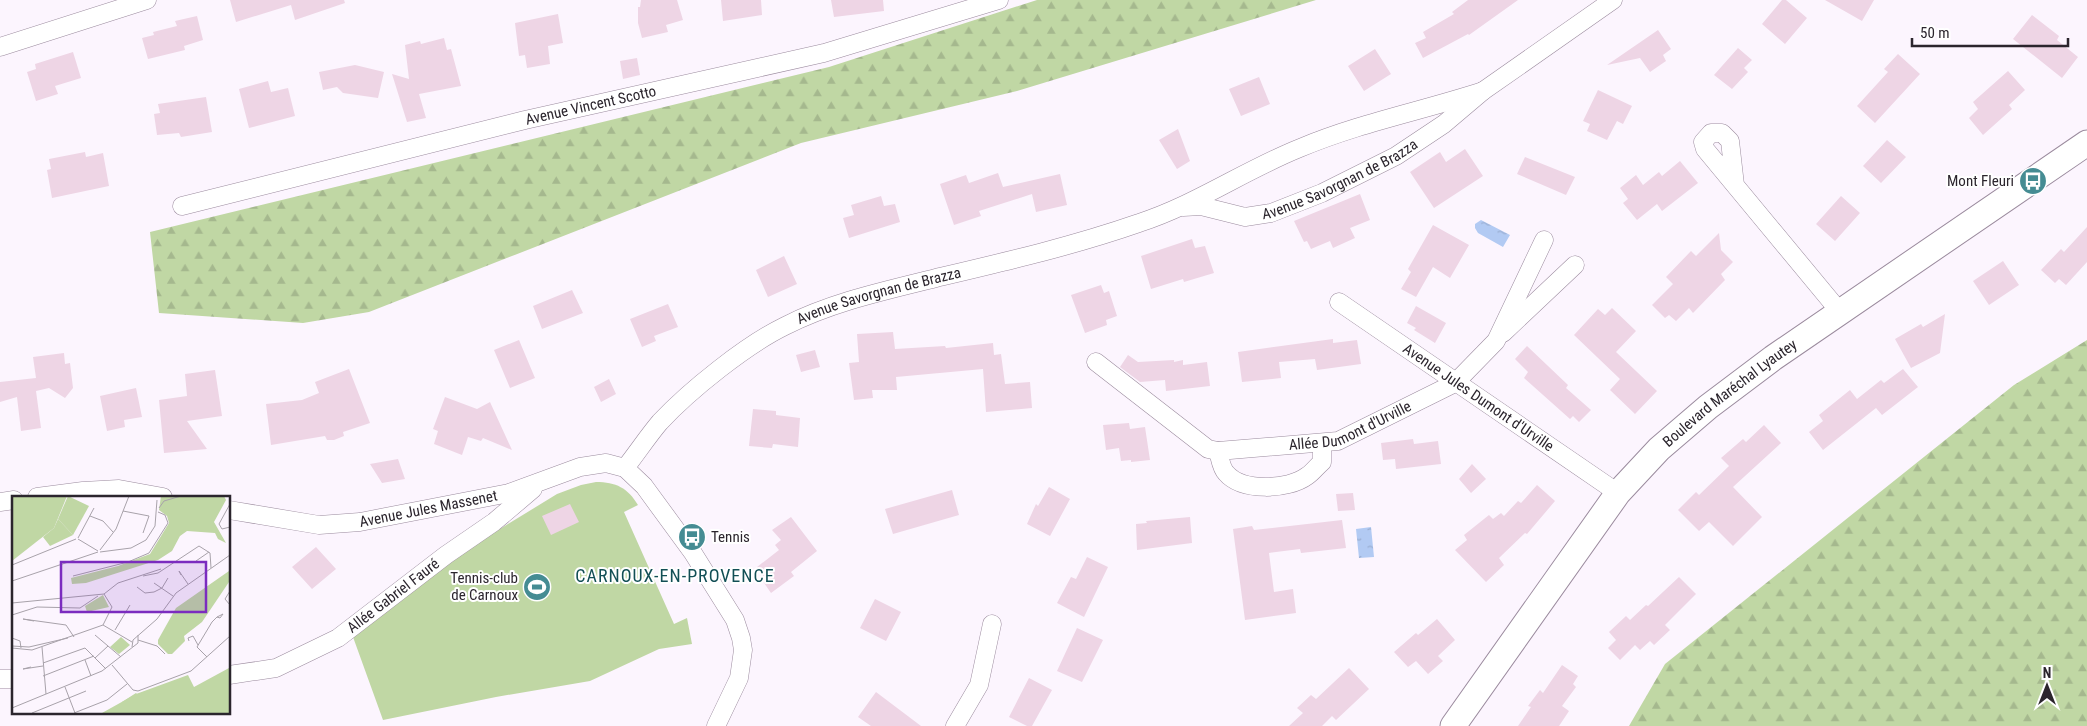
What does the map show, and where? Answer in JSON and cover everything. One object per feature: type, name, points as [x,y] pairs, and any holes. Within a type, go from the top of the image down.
[{"type":"main road","name":"Boulevard Maréchal Lyautey","points":[[1453,726],[1618,493],[1659,449],[1708,407],[1773,358],[2087,143]]},
{"type":"street","points":[[0,47],[147,0]]},
{"type":"street","name":"Avenue Vincent Scotto","points":[[182,206],[525,120],[824,53],[999,0]]},
{"type":"street","name":"Avenue Savorgnan de Brazza","points":[[1180,207],[1201,206],[1246,217],[1271,213],[1297,204],[1396,156],[1444,124],[1483,92],[1613,0]]},
{"type":"street","name":"Avenue Savorgnan de Brazza","points":[[625,468],[660,422],[702,384],[752,346],[783,326],[820,310],[870,294],[1083,241],[1142,222],[1180,207],[1251,169],[1301,147],[1360,126],[1483,92]]},
{"type":"street","points":[[1735,184],[1840,312]]},
{"type":"street","name":"Allée Dumont d'Urville","points":[[1096,362],[1208,449],[1218,451],[1338,441],[1455,383],[1496,341],[1544,240]]},
{"type":"street","points":[[1496,341],[1575,265]]},
{"type":"street","name":"Avenue Jules Dumont d'Urville","points":[[1339,302],[1618,493]]},
{"type":"street","points":[[1218,451],[1224,472],[1233,479],[1252,487],[1280,486],[1306,477],[1322,462],[1322,443]]},
{"type":"street","name":"Avenue Jules Massenet","points":[[230,510],[319,525],[360,522],[509,493],[580,467],[606,463],[625,468]]},
{"type":"street","points":[[625,468],[644,486],[693,553],[734,620],[741,638],[743,650],[739,678],[716,726]]},
{"type":"street","name":"Allée Gabriel Fauré","points":[[230,674],[276,668],[338,638],[446,555],[494,522],[542,481]]},
{"type":"street","points":[[45,496],[119,489],[158,496]]},
{"type":"street","points":[[955,726],[978,685],[992,624]]},
{"type":"green space","points":[[1037,0],[1316,0],[1017,91],[801,143],[369,312],[303,323],[159,313],[150,232],[829,67]]},
{"type":"green space","points":[[2087,340],[2087,726],[1629,726],[1665,664],[2014,385]]},
{"type":"green space","name":"Tennis-club de Carnoux","points":[[596,482],[610,483],[621,487],[630,494],[638,505],[624,512],[674,624],[687,618],[692,644],[659,649],[590,681],[496,697],[383,720],[353,637],[456,556],[557,494],[581,485]]},
{"type":"water","points":[[1481,220],[1510,235],[1503,247],[1478,233],[1475,224]]},
{"type":"water","points":[[1371,527],[1374,557],[1359,558],[1356,529]]},
{"type":"building","points":[[230,0],[344,0],[345,3],[295,20],[291,5],[236,22]]},
{"type":"building","points":[[641,0],[677,0],[683,20],[666,25],[668,32],[642,38],[638,23],[638,7],[640,7]]},
{"type":"building","points":[[721,0],[761,0],[762,15],[723,21]]},
{"type":"building","points":[[831,0],[883,0],[884,11],[834,17]]},
{"type":"building","points":[[1468,0],[1518,0],[1469,35],[1423,58],[1415,43],[1426,38],[1423,32],[1454,14],[1452,12]]},
{"type":"building","points":[[1782,0],[1786,0],[1807,18],[1785,44],[1762,24]]},
{"type":"building","points":[[1825,0],[1874,0],[1862,21]]},
{"type":"building","points":[[558,14],[563,43],[548,46],[550,64],[527,68],[525,55],[519,56],[515,23]]},
{"type":"building","points":[[2032,15],[2059,36],[2057,40],[2078,57],[2062,78],[2013,39]]},
{"type":"building","points":[[197,16],[203,40],[184,46],[185,50],[148,59],[142,38],[154,35],[153,32],[177,26],[175,21]]},
{"type":"building","points":[[1658,30],[1671,49],[1663,55],[1666,61],[1650,72],[1640,58],[1607,65]]},
{"type":"building","points":[[444,38],[447,50],[451,49],[461,86],[419,94],[426,118],[407,122],[392,74],[409,79],[405,45],[420,41],[421,44]]},
{"type":"building","points":[[1738,48],[1752,60],[1744,68],[1748,72],[1732,89],[1714,75]]},
{"type":"building","points":[[1375,49],[1391,74],[1364,91],[1348,66]]},
{"type":"building","points":[[73,52],[81,78],[55,86],[58,94],[36,101],[27,72],[36,69],[35,64]]},
{"type":"building","points":[[1898,54],[1920,74],[1875,123],[1857,106],[1888,72],[1884,69]]},
{"type":"building","points":[[637,58],[640,75],[623,79],[620,61]]},
{"type":"building","points":[[355,65],[384,72],[378,98],[343,93],[337,87],[323,90],[319,72]]},
{"type":"building","points":[[2008,71],[2025,90],[2009,105],[2012,109],[1983,135],[1969,118],[1978,109],[1973,102]]},
{"type":"building","points":[[1259,77],[1270,104],[1241,116],[1229,89]]},
{"type":"building","points":[[268,81],[271,92],[288,88],[295,116],[249,128],[239,89]]},
{"type":"building","points":[[1598,90],[1632,106],[1623,124],[1617,121],[1607,140],[1587,131],[1590,124],[1583,121]]},
{"type":"building","points":[[206,97],[212,132],[181,137],[179,133],[157,135],[154,114],[160,113],[158,104]]},
{"type":"building","points":[[1178,129],[1190,161],[1177,169],[1159,140]]},
{"type":"building","points":[[1887,140],[1906,157],[1881,183],[1863,166]]},
{"type":"building","points":[[1465,149],[1483,176],[1434,208],[1410,172],[1440,152],[1446,162]]},
{"type":"building","points":[[85,152],[86,157],[103,153],[109,186],[52,198],[47,170],[51,169],[49,159]]},
{"type":"building","points":[[1525,157],[1575,177],[1566,195],[1517,174]]},
{"type":"building","points":[[1680,161],[1698,183],[1662,211],[1657,204],[1637,220],[1623,203],[1628,199],[1620,188],[1636,175],[1643,185],[1659,172],[1662,176]]},
{"type":"building","points":[[998,173],[1003,187],[1060,174],[1067,205],[1036,212],[1032,194],[979,211],[981,216],[954,225],[940,184],[966,175],[969,183]]},
{"type":"building","points":[[1360,194],[1370,220],[1350,228],[1355,238],[1333,248],[1330,241],[1311,249],[1307,241],[1304,242],[1294,221]]},
{"type":"building","points":[[881,196],[884,206],[895,204],[900,222],[849,238],[843,218],[854,215],[851,205]]},
{"type":"building","points":[[1841,196],[1860,213],[1835,241],[1816,224]]},
{"type":"building","points":[[1433,225],[1469,245],[1450,278],[1433,267],[1416,297],[1401,289],[1411,272],[1408,269]]},
{"type":"building","points":[[2087,227],[2087,262],[2066,285],[2059,279],[2055,283],[2041,270],[2061,249],[2064,252]]},
{"type":"building","points":[[1719,233],[1721,250],[1733,262],[1721,274],[1725,280],[1693,313],[1689,308],[1676,321],[1669,315],[1665,318],[1652,305],[1673,284],[1666,277],[1691,251],[1696,256]]},
{"type":"building","points":[[1192,239],[1195,248],[1205,246],[1214,273],[1184,282],[1183,279],[1151,289],[1141,256]]},
{"type":"building","points":[[784,256],[797,284],[768,297],[756,270]]},
{"type":"building","points":[[2003,261],[2019,285],[1989,305],[1973,281]]},
{"type":"building","points":[[1101,285],[1104,293],[1109,291],[1117,316],[1106,320],[1107,325],[1085,333],[1071,295]]},
{"type":"building","points":[[572,290],[583,313],[542,329],[533,306]]},
{"type":"building","points":[[668,304],[678,327],[654,336],[656,341],[642,347],[630,319]]},
{"type":"building","points":[[1416,306],[1446,323],[1435,343],[1414,330],[1416,328],[1407,323]]},
{"type":"building","points":[[1612,308],[1636,331],[1616,352],[1657,391],[1635,414],[1610,390],[1620,379],[1574,335],[1598,309],[1605,315]]},
{"type":"building","points":[[1945,314],[1940,353],[1911,368],[1895,339],[1921,324],[1923,327]]},
{"type":"building","points":[[893,332],[895,349],[945,346],[946,348],[993,343],[994,355],[1001,354],[1005,384],[1030,382],[1032,408],[986,412],[983,369],[896,377],[897,390],[872,390],[873,398],[854,400],[849,363],[859,362],[857,334]]},
{"type":"building","points":[[1333,339],[1333,343],[1357,340],[1361,364],[1317,370],[1315,359],[1279,362],[1281,378],[1242,382],[1238,352]]},
{"type":"building","points":[[519,340],[535,378],[510,388],[494,350]]},
{"type":"building","points":[[1527,346],[1568,385],[1566,388],[1591,410],[1579,422],[1573,416],[1570,419],[1524,378],[1528,372],[1515,359]]},
{"type":"building","points":[[815,350],[820,367],[801,372],[796,355]]},
{"type":"building","points":[[64,353],[65,364],[70,363],[73,388],[65,398],[49,388],[36,391],[41,428],[21,431],[17,397],[0,402],[0,382],[36,378],[33,357]]},
{"type":"building","points":[[1128,355],[1138,362],[1174,360],[1174,362],[1183,360],[1183,365],[1207,362],[1210,386],[1166,391],[1165,380],[1140,382],[1120,367]]},
{"type":"building","points":[[349,369],[370,423],[343,432],[344,436],[334,440],[327,440],[325,436],[271,445],[266,404],[302,400],[319,393],[315,382]]},
{"type":"building","points":[[1903,369],[1918,387],[1882,415],[1876,408],[1823,450],[1809,432],[1823,421],[1819,415],[1850,390],[1857,399],[1881,380],[1884,383]]},
{"type":"building","points":[[215,370],[222,416],[187,421],[207,449],[164,453],[159,400],[187,396],[185,374]]},
{"type":"building","points":[[609,379],[616,394],[601,402],[594,387]]},
{"type":"building","points":[[136,388],[142,417],[124,420],[125,427],[107,431],[100,396]]},
{"type":"building","points":[[445,397],[477,409],[490,402],[512,450],[483,438],[481,441],[468,437],[462,455],[434,444],[438,431],[433,429]]},
{"type":"building","points":[[753,409],[776,411],[776,415],[800,418],[798,447],[773,444],[772,448],[749,446]]},
{"type":"building","points":[[1129,423],[1130,429],[1145,427],[1150,460],[1121,461],[1119,448],[1106,450],[1103,425]]},
{"type":"building","points":[[1764,425],[1781,443],[1733,487],[1762,517],[1733,546],[1709,522],[1699,531],[1678,510],[1696,492],[1699,495],[1729,466],[1721,458],[1743,439],[1746,442]]},
{"type":"building","points":[[1413,439],[1414,444],[1438,441],[1441,464],[1396,469],[1395,459],[1383,460],[1381,443]]},
{"type":"building","points":[[398,459],[405,479],[382,483],[370,464]]},
{"type":"building","points":[[1472,464],[1486,479],[1471,493],[1459,479]]},
{"type":"building","points":[[1537,485],[1555,501],[1527,534],[1525,533],[1499,558],[1504,565],[1486,582],[1455,550],[1467,540],[1464,535],[1489,515],[1493,519],[1501,513],[1504,516],[1518,501],[1521,503]]},
{"type":"building","points":[[1049,487],[1070,499],[1050,536],[1027,524],[1036,504],[1038,506]]},
{"type":"building","points":[[952,490],[959,515],[893,534],[885,509]]},
{"type":"building","points":[[1353,493],[1355,510],[1338,511],[1336,494]]},
{"type":"building","points":[[570,504],[579,522],[551,535],[542,516]]},
{"type":"building","points":[[791,517],[817,551],[791,572],[794,576],[771,593],[762,580],[765,578],[757,567],[779,550],[775,545],[781,540],[772,530]]},
{"type":"building","points":[[1190,517],[1192,543],[1137,550],[1136,524],[1147,523],[1146,521]]},
{"type":"building","points":[[1342,520],[1346,548],[1301,553],[1300,549],[1269,553],[1274,592],[1293,589],[1296,613],[1245,620],[1233,529],[1252,526],[1254,530]]},
{"type":"building","points":[[316,547],[336,569],[312,589],[292,567]]},
{"type":"building","points":[[1087,557],[1108,567],[1084,617],[1057,603],[1071,577],[1076,579]]},
{"type":"building","points":[[1679,577],[1696,594],[1665,625],[1670,630],[1654,645],[1650,641],[1640,650],[1635,645],[1620,660],[1608,648],[1616,640],[1609,632],[1626,616],[1630,620],[1646,605],[1648,606]]},
{"type":"building","points":[[875,599],[901,612],[886,641],[860,628]]},
{"type":"building","points":[[1437,619],[1455,640],[1438,656],[1443,661],[1428,674],[1416,661],[1408,667],[1394,652],[1416,633],[1418,635]]},
{"type":"building","points":[[1077,628],[1103,640],[1082,682],[1057,671]]},
{"type":"building","points":[[1562,665],[1578,676],[1573,684],[1576,687],[1562,706],[1569,711],[1559,726],[1518,726],[1531,707],[1528,706],[1540,690],[1543,693]]},
{"type":"building","points":[[1349,668],[1369,689],[1336,720],[1332,716],[1322,726],[1289,726],[1303,713],[1297,708],[1311,695],[1316,699]]},
{"type":"building","points":[[1029,678],[1052,690],[1032,726],[1027,726],[1009,717]]},
{"type":"building","points":[[876,692],[921,726],[871,726],[858,717]]},
{"type":"place","name":"Mont Fleuri","points":[[2033,181]]},
{"type":"place","name":"Tennis","points":[[692,537]]},
{"type":"place","name":"Tennis-club de Carnoux","points":[[537,587]]},
{"type":"district","name":"CARNOUX-EN-PROVENCE","points":[[675,575]]}]
